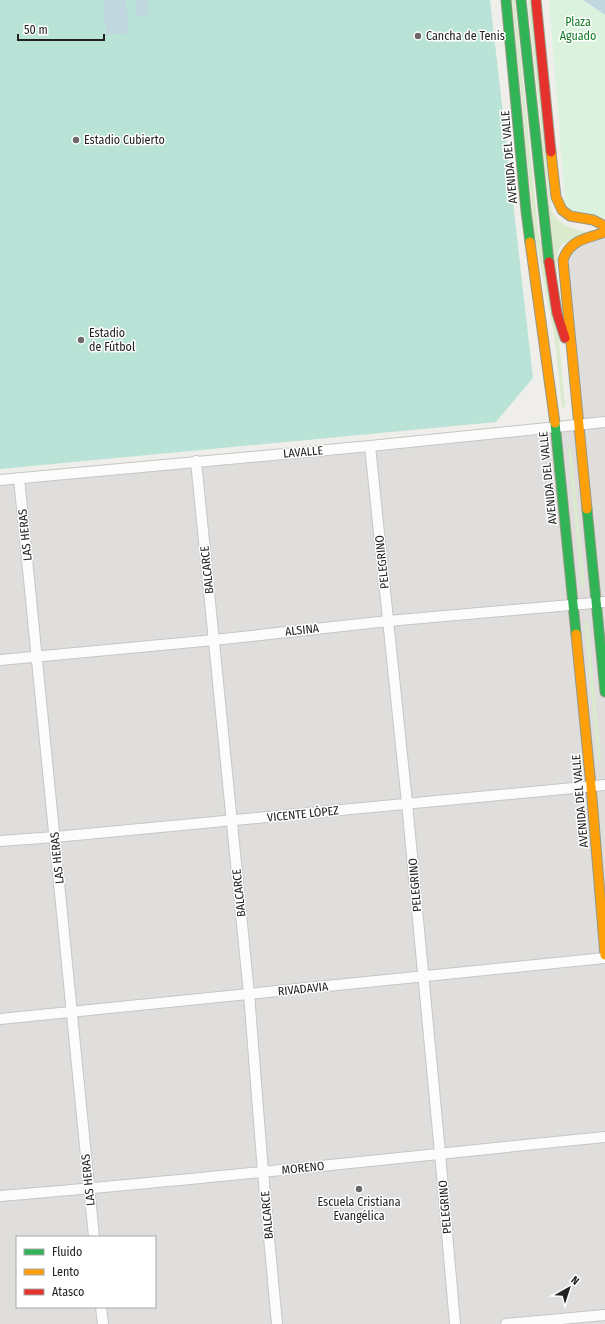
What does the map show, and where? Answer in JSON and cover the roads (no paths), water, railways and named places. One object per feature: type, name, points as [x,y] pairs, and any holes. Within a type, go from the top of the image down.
[{"type":"main road","name":"AVENIDA DEL VALLE","points":[[506,0],[526,211],[555,427],[591,786],[605,957]]},
{"type":"main road","points":[[521,0],[549,262],[557,313],[562,331],[571,346]]},
{"type":"main road","points":[[536,0],[556,197],[562,211],[570,217],[593,220],[605,226]]},
{"type":"main road","points":[[605,232],[573,243],[565,253],[563,260],[578,424],[601,602],[605,692]]},
{"type":"street","name":"LAVALLE","points":[[0,480],[370,446],[605,422]]},
{"type":"street","name":"PELEGRINO","points":[[370,446],[407,803],[455,1324]]},
{"type":"street","name":"BALCARCE","points":[[196,462],[249,994],[277,1324]]},
{"type":"street","name":"LAS HERAS","points":[[19,478],[94,1236]]},
{"type":"street","name":"ALSINA","points":[[0,660],[214,640],[388,621],[601,602]]},
{"type":"street","name":"VICENTE LÓPEZ","points":[[0,841],[55,838],[605,785]]},
{"type":"street","name":"RIVADAVIA","points":[[0,1019],[605,957]]},
{"type":"street","name":"MORENO","points":[[0,1196],[89,1189],[605,1137]]},
{"type":"street","points":[[101,1308],[103,1324]]},
{"type":"street","points":[[506,1324],[605,1315]]},
{"type":"water","points":[[103,0],[126,0],[129,33],[106,35]]},
{"type":"water","points":[[136,0],[147,0],[149,15],[137,16]]},
{"type":"water","points":[[583,0],[605,0],[605,15]]},
{"type":"place","name":"Cancha de Tenis","points":[[418,36]]},
{"type":"place","name":"Estadio Cubierto","points":[[76,140]]},
{"type":"place","name":"Estadio de Fútbol","points":[[81,340]]},
{"type":"place","name":"Escuela Cristiana Evangélica","points":[[359,1189]]},
{"type":"park label","name":"Plaza Aguado","points":[[578,29]]}]
